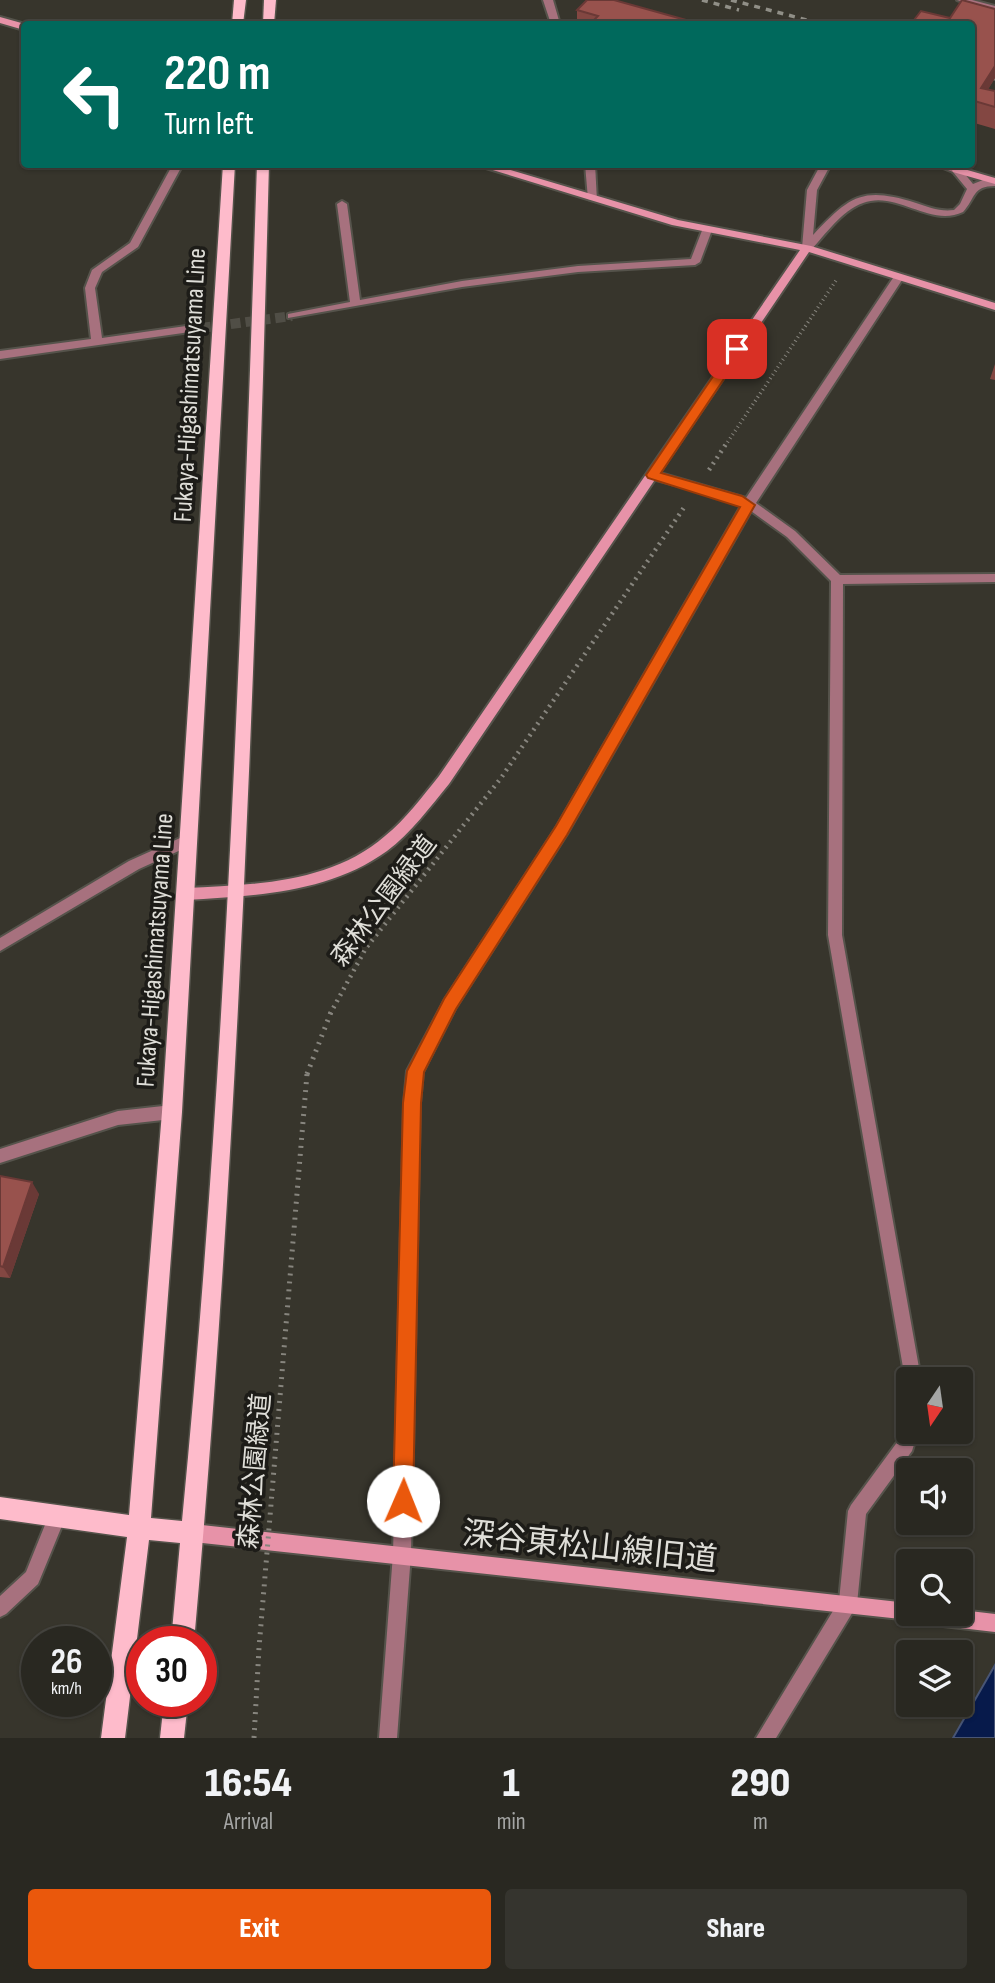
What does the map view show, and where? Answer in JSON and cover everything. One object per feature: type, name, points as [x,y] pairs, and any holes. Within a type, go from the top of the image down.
[{"type":"main road","points":[[238,21],[240,0]]},
{"type":"main road","points":[[269,21],[270,0]]},
{"type":"main road","name":"Fukaya-Higashimatsuyama Line","points":[[113,1738],[139,1528],[172,1112],[229,168]]},
{"type":"main road","points":[[184,1626],[224,1113],[237,891],[263,168]]},
{"type":"main road","points":[[0,1508],[193,1533]]},
{"type":"main road","points":[[172,1738],[174,1717]]},
{"type":"street","points":[[548,0],[555,21]]},
{"type":"street","points":[[962,0],[995,9]]},
{"type":"street","points":[[0,20],[21,26]]},
{"type":"street","points":[[97,343],[90,288],[97,270],[134,245],[176,168]]},
{"type":"street","points":[[491,168],[707,230],[807,248],[995,307]]},
{"type":"street","points":[[590,168],[593,199]]},
{"type":"street","points":[[807,248],[812,190],[824,168]]},
{"type":"street","points":[[951,168],[995,182]]},
{"type":"street","points":[[957,170],[972,189]]},
{"type":"street","points":[[186,894],[237,891],[293,883],[340,869],[381,848],[415,816],[444,780],[807,248],[860,200],[892,199],[948,213],[962,207],[972,189],[983,183],[995,182]]},
{"type":"street","points":[[342,204],[355,302]]},
{"type":"street","points":[[292,316],[355,302],[578,268],[695,262],[707,230]]},
{"type":"street","points":[[388,1738],[402,1554],[412,1103],[415,1071],[450,1004],[562,830],[748,505],[899,277]]},
{"type":"street","points":[[0,355],[186,330]]},
{"type":"street","points":[[653,475],[748,505],[767,515],[806,547],[837,580],[835,935],[911,1367]]},
{"type":"street","points":[[837,580],[995,578]]},
{"type":"street","points":[[0,945],[135,865],[189,840]]},
{"type":"street","points":[[0,1156],[118,1118],[172,1112]]},
{"type":"street","points":[[765,1738],[848,1604],[857,1511],[906,1444]]},
{"type":"street","points":[[0,1608],[32,1578],[57,1516]]},
{"type":"street","name":"深谷東松山線旧道","points":[[193,1533],[402,1554],[896,1611]]},
{"type":"street","points":[[973,1620],[995,1623]]},
{"type":"path","name":"森林公園緑道","points":[[254,1738],[259,1648],[307,1074],[335,1001],[366,948],[501,778],[838,279]]},
{"type":"water","points":[[995,1665],[995,1738],[953,1738],[965,1717],[973,1717],[973,1703]]},
{"type":"building","points":[[587,0],[614,0],[689,21],[593,21],[598,16],[577,10]]},
{"type":"building","points":[[962,0],[995,9],[995,66],[981,88],[995,91],[995,107],[975,101],[975,21],[913,21],[921,11],[950,18]]},
{"type":"building","points":[[0,1176],[32,1182],[3,1267],[0,1266]]},
{"type":"tunnel","points":[[186,330],[292,316]]},
{"type":"railway","points":[[702,0],[739,10]]},
{"type":"railway","points":[[731,0],[811,21]]},
{"type":"railway","points":[[975,73],[995,79]]},
{"type":"route","points":[[403,1501],[412,1103],[415,1071],[450,1004],[562,830],[748,505],[738,499],[653,475],[737,349]]}]
